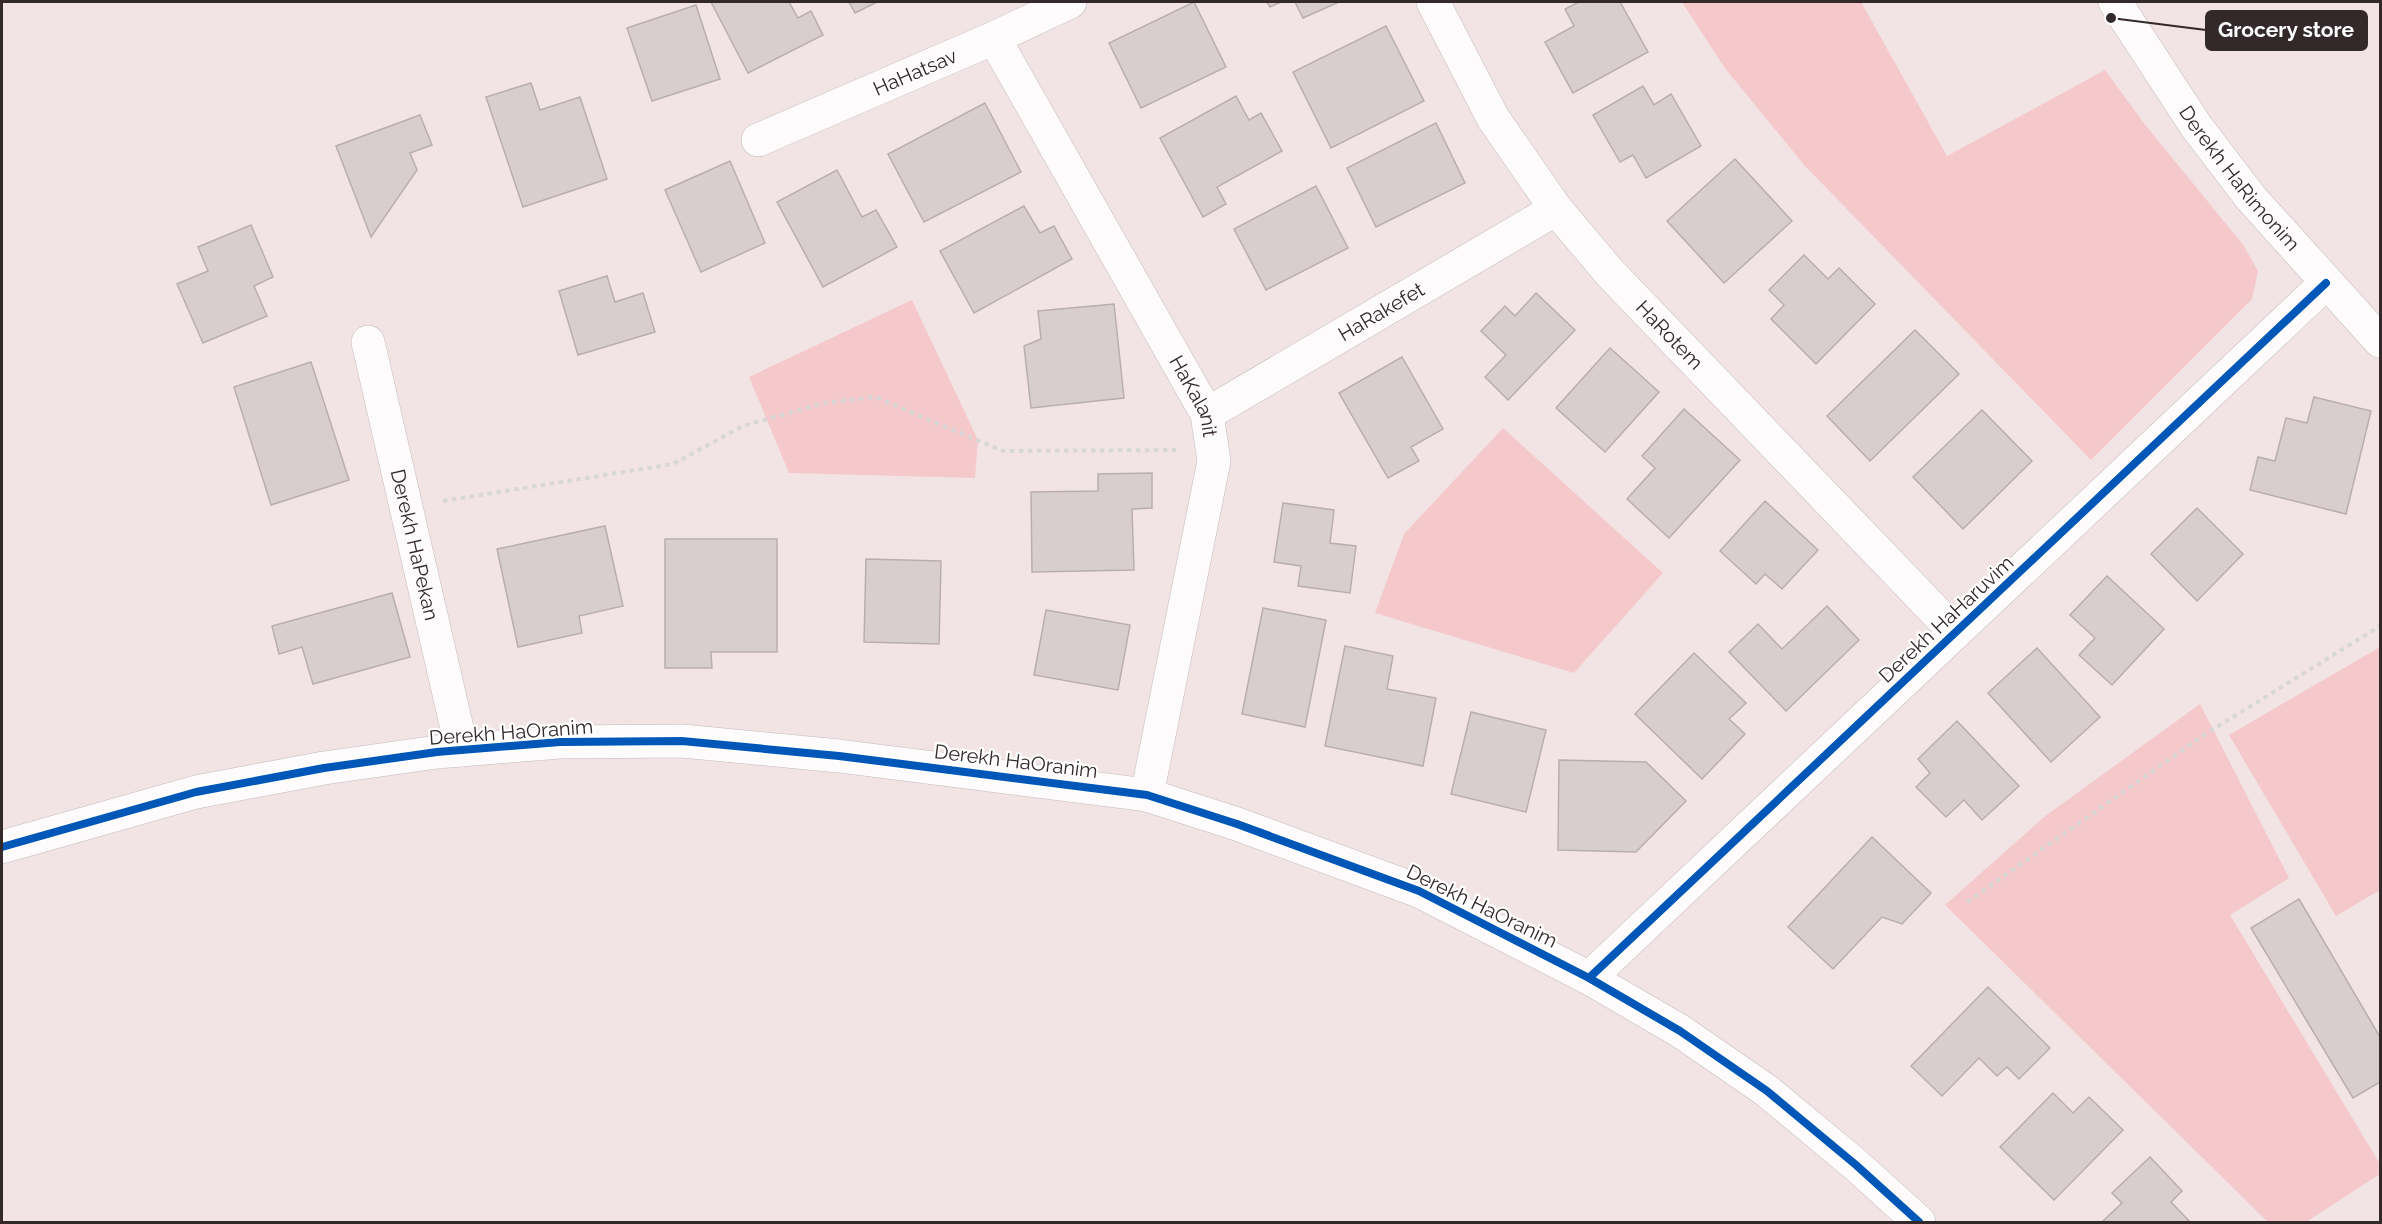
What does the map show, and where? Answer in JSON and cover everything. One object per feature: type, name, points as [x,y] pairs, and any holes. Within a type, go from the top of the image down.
[{"type":"street","name":"HaHatsav","points":[[759,140],[994,38],[1070,2]]},
{"type":"street","name":"HaRotem","points":[[1433,2],[1493,117],[1556,209],[1611,274],[1955,632]]},
{"type":"street","name":"Derekh HaRimonim","points":[[2115,2],[2196,126],[2251,198],[2380,341]]},
{"type":"street","name":"HaKalanit","points":[[994,38],[1207,414],[1214,461],[1147,795]]},
{"type":"street","name":"HaRakefet","points":[[1207,414],[1556,209]]},
{"type":"street","name":"Derekh HaHaruvim","points":[[1588,978],[2326,283]]},
{"type":"street","name":"Derekh HaPekan","points":[[368,342],[462,750]]},
{"type":"street","name":"Derekh HaOranim","points":[[2,847],[196,792],[324,768],[462,750],[560,742],[682,741],[885,761],[1147,795],[1238,824],[1419,891],[1588,978],[1680,1031],[1767,1091],[1856,1165],[1919,1222]]},
{"type":"path","points":[[406,507],[673,464],[743,426],[824,403],[875,397],[1003,451],[1213,449]]},
{"type":"path","points":[[1967,902],[2204,735],[2380,626]]},
{"type":"shaded area","points":[[1682,2],[1861,2],[1947,156],[2105,70],[2143,122],[2244,246],[2258,271],[2252,299],[2091,460],[1805,166],[1724,67]]},
{"type":"shaded area","points":[[912,300],[978,440],[975,478],[789,473],[749,377]]},
{"type":"shaded area","points":[[1503,428],[1663,573],[1574,673],[1375,613],[1404,534]]},
{"type":"shaded area","points":[[2380,647],[2380,890],[2336,916],[2229,735]]},
{"type":"shaded area","points":[[2200,704],[2289,878],[2230,915],[2380,1164],[2380,1174],[2306,1222],[2268,1222],[1945,905],[2044,817]]},
{"type":"building","points":[[711,2],[789,2],[798,18],[811,11],[823,35],[748,73]]},
{"type":"building","points":[[849,2],[877,2],[855,13]]},
{"type":"building","points":[[1194,2],[1226,67],[1141,108],[1109,43]]},
{"type":"building","points":[[1267,2],[1281,2],[1270,7]]},
{"type":"building","points":[[1295,2],[1339,2],[1303,18]]},
{"type":"building","points":[[1579,2],[1620,2],[1648,52],[1573,93],[1545,42],[1574,26],[1565,9]]},
{"type":"building","points":[[696,5],[720,79],[652,101],[627,28]]},
{"type":"building","points":[[1386,26],[1424,101],[1331,148],[1293,72]]},
{"type":"building","points":[[531,83],[540,110],[580,97],[607,179],[523,207],[486,97]]},
{"type":"building","points":[[1643,86],[1654,105],[1671,94],[1701,146],[1646,178],[1633,155],[1620,162],[1593,115]]},
{"type":"building","points":[[1236,96],[1249,120],[1261,113],[1282,151],[1217,187],[1226,204],[1203,217],[1160,138]]},
{"type":"building","points":[[985,103],[1021,172],[924,222],[888,154]]},
{"type":"building","points":[[420,115],[432,145],[410,153],[417,170],[371,237],[336,146]]},
{"type":"building","points":[[1436,123],[1465,183],[1376,227],[1347,168]]},
{"type":"building","points":[[1735,159],[1792,221],[1724,283],[1667,221]]},
{"type":"building","points":[[730,161],[765,243],[701,272],[665,190]]},
{"type":"building","points":[[837,170],[862,217],[876,210],[897,247],[823,287],[777,202]]},
{"type":"building","points":[[1316,186],[1348,248],[1266,290],[1234,229]]},
{"type":"building","points":[[1024,206],[1040,233],[1054,226],[1072,259],[974,313],[940,251]]},
{"type":"building","points":[[251,225],[273,277],[254,286],[267,316],[203,343],[177,284],[208,271],[198,247]]},
{"type":"building","points":[[1804,255],[1828,279],[1839,268],[1875,304],[1816,364],[1771,319],[1784,305],[1769,290]]},
{"type":"building","points":[[607,276],[615,302],[643,293],[655,332],[578,355],[559,291]]},
{"type":"building","points":[[1536,293],[1575,330],[1508,400],[1485,377],[1506,355],[1481,331],[1505,306],[1515,316]]},
{"type":"building","points":[[1114,304],[1124,398],[1031,408],[1024,346],[1041,339],[1038,311]]},
{"type":"building","points":[[1915,330],[1959,374],[1870,461],[1827,416]]},
{"type":"building","points":[[1610,348],[1659,392],[1605,452],[1556,408]]},
{"type":"building","points":[[1402,357],[1443,429],[1411,447],[1419,461],[1388,478],[1339,393]]},
{"type":"building","points":[[311,362],[349,480],[271,505],[234,387]]},
{"type":"building","points":[[2314,397],[2371,411],[2346,514],[2250,490],[2258,457],[2275,461],[2286,418],[2307,423]]},
{"type":"building","points":[[1684,409],[1740,460],[1669,538],[1627,499],[1655,468],[1642,456]]},
{"type":"building","points":[[1982,410],[2032,461],[1963,529],[1913,477]]},
{"type":"building","points":[[1152,473],[1152,508],[1132,509],[1134,570],[1032,572],[1031,492],[1098,491],[1098,474]]},
{"type":"building","points":[[1765,501],[1818,550],[1782,589],[1765,574],[1756,584],[1720,551]]},
{"type":"building","points":[[1283,503],[1334,510],[1330,543],[1356,546],[1350,593],[1298,586],[1301,566],[1274,562]]},
{"type":"building","points":[[2197,508],[2243,554],[2197,601],[2151,554]]},
{"type":"building","points":[[605,526],[623,606],[579,616],[582,633],[518,647],[497,549]]},
{"type":"building","points":[[665,539],[777,539],[777,652],[711,652],[712,668],[665,668]]},
{"type":"building","points":[[866,559],[941,561],[939,644],[864,642]]},
{"type":"building","points":[[2107,576],[2164,629],[2112,685],[2079,655],[2095,638],[2070,615]]},
{"type":"building","points":[[392,593],[410,657],[313,684],[302,647],[279,654],[272,626]]},
{"type":"building","points":[[1827,606],[1859,640],[1786,711],[1729,652],[1758,624],[1782,649]]},
{"type":"building","points":[[1263,608],[1326,620],[1305,727],[1242,714]]},
{"type":"building","points":[[1046,610],[1130,625],[1118,690],[1034,675]]},
{"type":"building","points":[[1345,646],[1393,656],[1387,689],[1436,698],[1423,766],[1325,746]]},
{"type":"building","points":[[2037,648],[2100,717],[2051,762],[1988,693]]},
{"type":"building","points":[[1694,653],[1746,703],[1729,719],[1745,734],[1702,779],[1635,714]]},
{"type":"building","points":[[1471,712],[1546,730],[1526,812],[1451,794]]},
{"type":"building","points":[[1957,721],[2019,786],[1982,820],[1964,800],[1946,817],[1916,787],[1930,773],[1918,759]]},
{"type":"building","points":[[1559,760],[1646,762],[1686,801],[1636,852],[1558,850]]},
{"type":"building","points":[[1872,837],[1931,893],[1902,924],[1882,917],[1833,969],[1788,927]]},
{"type":"building","points":[[2299,899],[2380,1037],[2380,1082],[2353,1098],[2251,928]]},
{"type":"building","points":[[1988,987],[2050,1048],[2019,1079],[2007,1067],[1997,1076],[1979,1058],[1942,1096],[1911,1066]]},
{"type":"building","points":[[2053,1093],[2073,1113],[2089,1097],[2123,1130],[2054,1200],[2000,1147]]},
{"type":"building","points":[[2150,1157],[2182,1191],[2171,1202],[2190,1222],[2102,1222],[2122,1203],[2112,1193]]},
{"type":"cycle path","points":[[1589,978],[2326,283]]},
{"type":"cycle path","points":[[2,847],[196,792],[324,768],[437,752],[560,742],[682,741],[839,756],[1147,795],[1237,824],[1419,891],[1589,978],[1680,1031],[1767,1091],[1856,1165],[1919,1222]]},
{"type":"place","name":"Grocery store","points":[[2111,18]]}]
